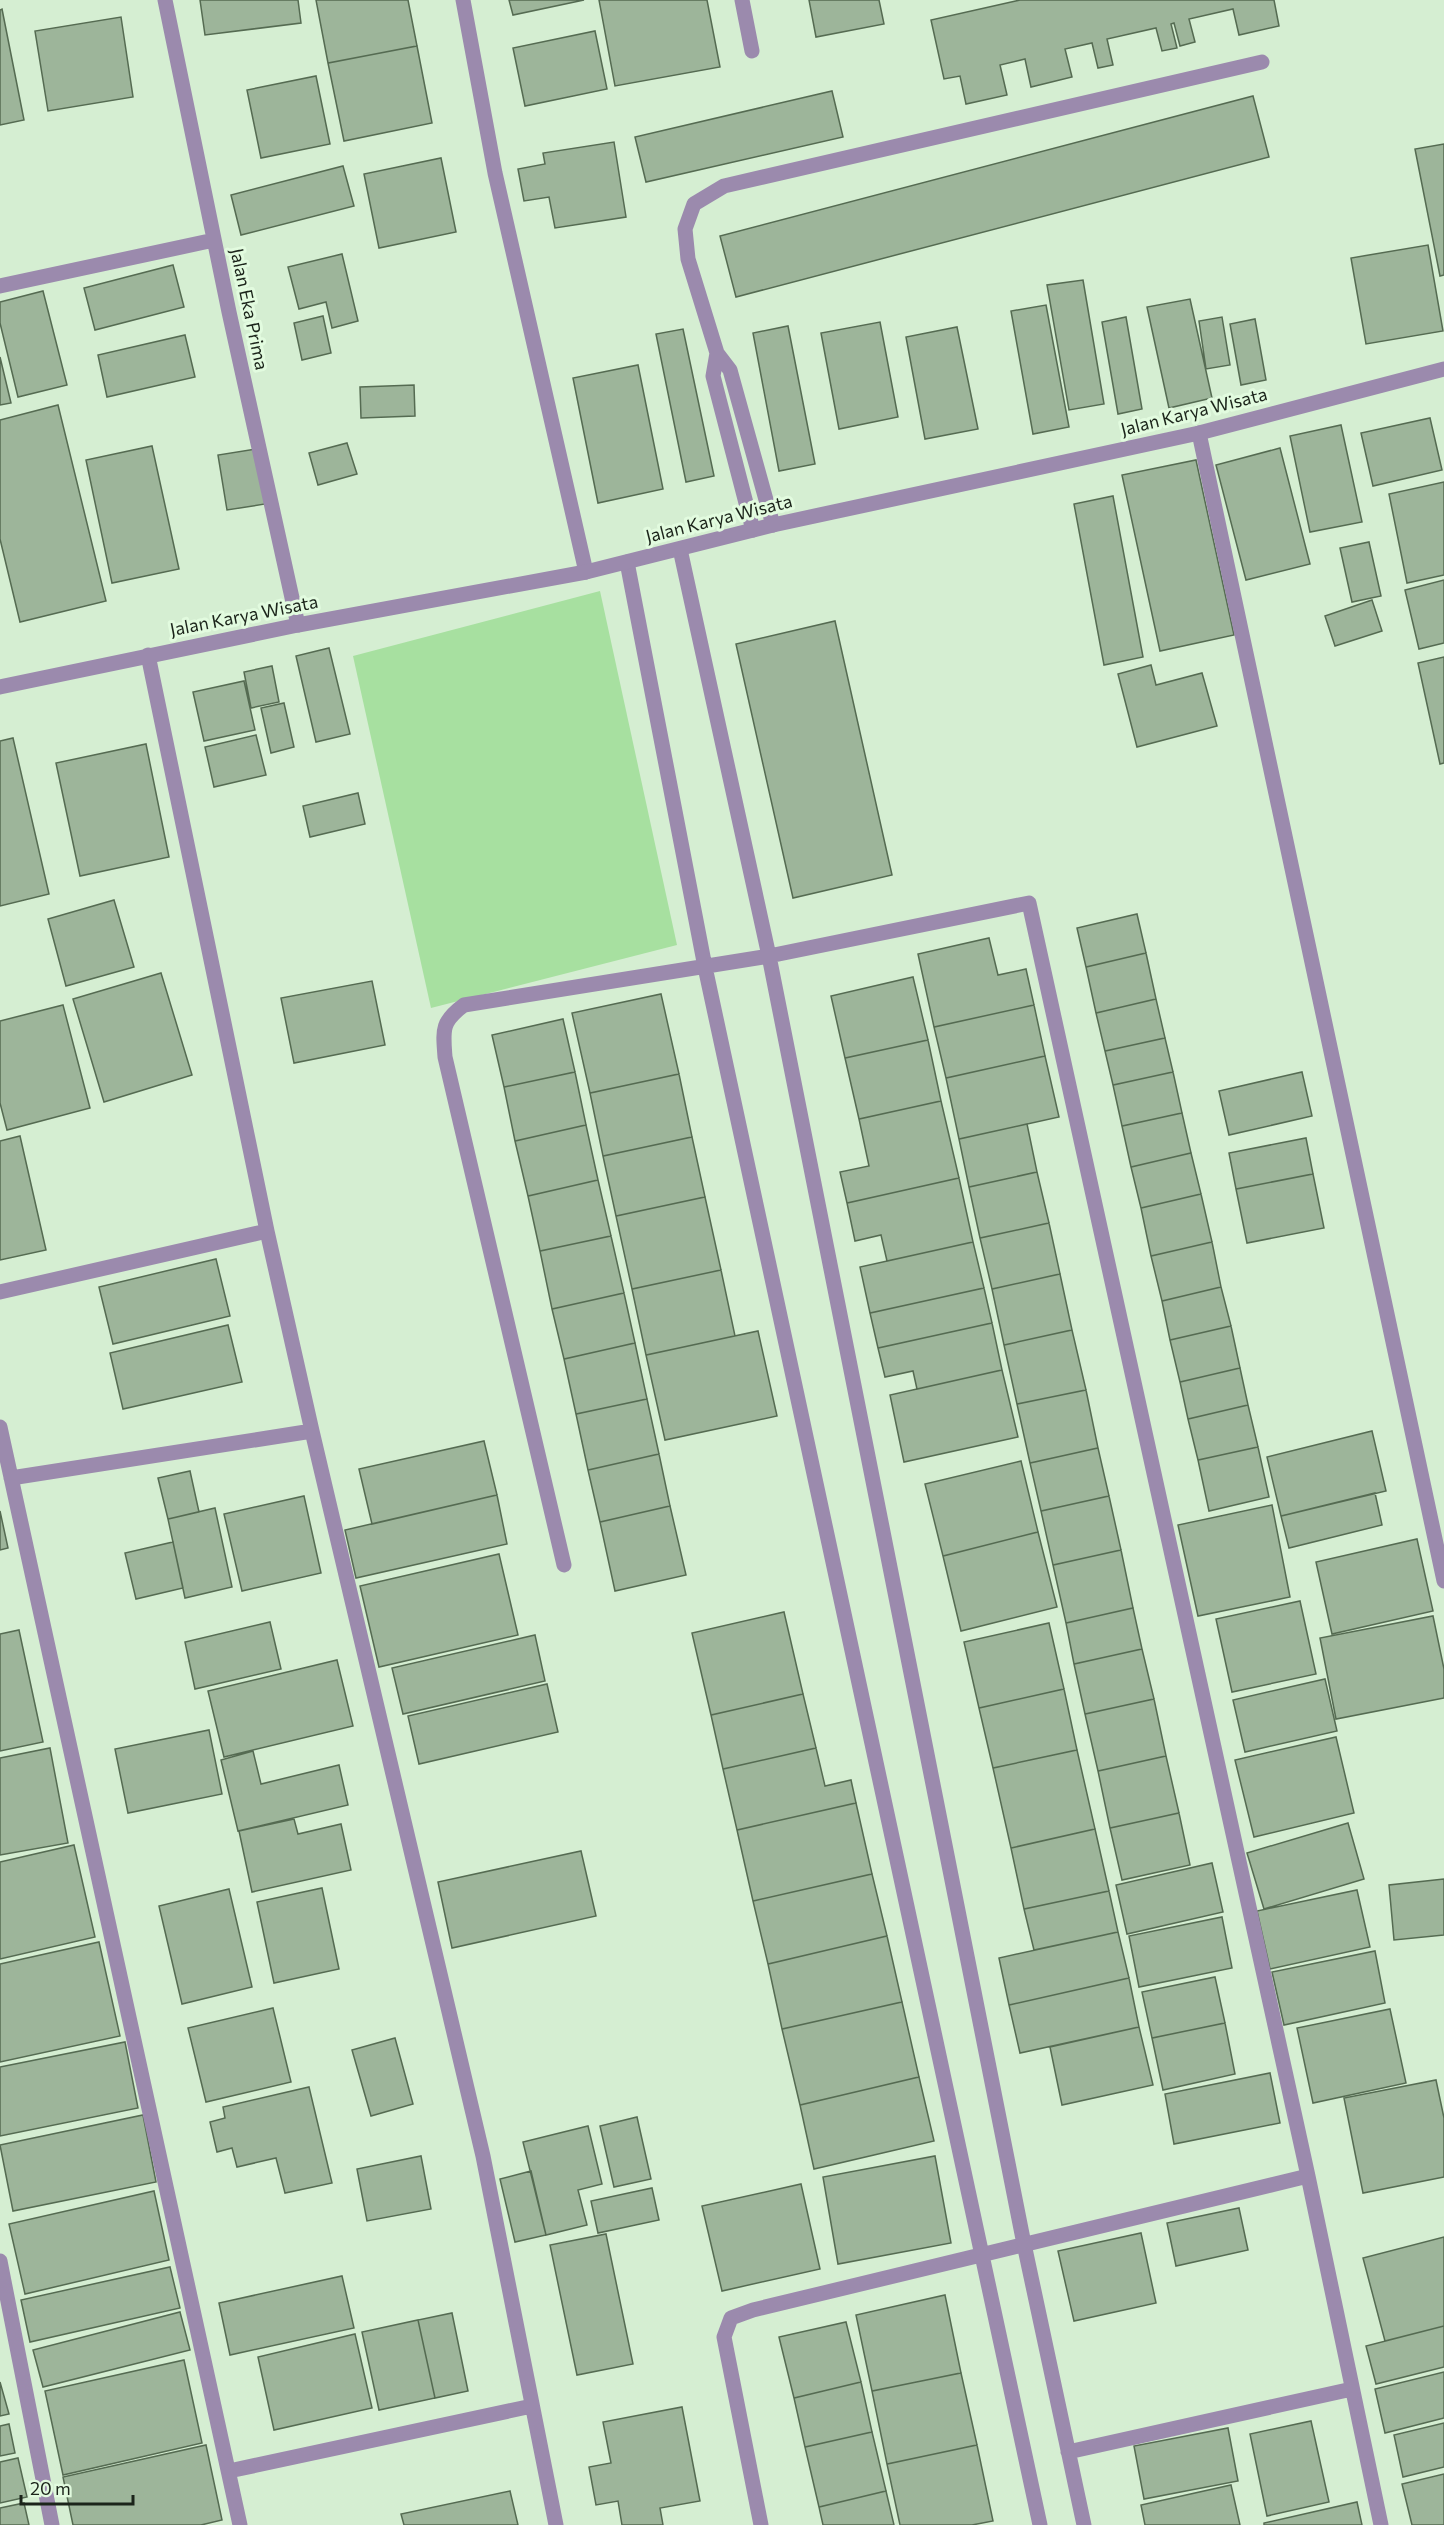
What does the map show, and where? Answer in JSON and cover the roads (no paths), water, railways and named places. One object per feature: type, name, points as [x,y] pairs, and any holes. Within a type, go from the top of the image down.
[{"type":"street","name":"Jalan Eka Prima","points":[[165,0],[214,240],[298,625]]},
{"type":"street","points":[[463,0],[495,173],[586,572]]},
{"type":"street","points":[[742,0],[752,51]]},
{"type":"street","points":[[773,525],[730,370],[717,353],[688,259],[685,229],[694,204],[724,186],[1262,62]]},
{"type":"street","points":[[0,286],[214,240]]},
{"type":"street","points":[[717,353],[713,376],[753,530]]},
{"type":"street","name":"Jalan Karya Wisata","points":[[0,687],[298,625],[586,572],[773,525],[1199,433],[1444,369]]},
{"type":"street","points":[[1199,433],[1444,1581]]},
{"type":"street","points":[[680,549],[769,956],[1024,2244],[1084,2525]]},
{"type":"street","points":[[627,562],[705,967],[1040,2525]]},
{"type":"street","points":[[148,655],[267,1231],[483,2156],[556,2525]]},
{"type":"street","points":[[564,1565],[445,1057],[443,1032],[449,1016],[464,1005],[769,956],[1029,903],[1308,2176],[1381,2525]]},
{"type":"street","points":[[0,1292],[267,1231]]},
{"type":"street","points":[[0,1427],[240,2525]]},
{"type":"street","points":[[11,1478],[312,1431]]},
{"type":"street","points":[[760,2525],[724,2337],[731,2318],[753,2310],[982,2257],[1024,2244],[1308,2176]]},
{"type":"street","points":[[0,2261],[52,2525]]},
{"type":"street","points":[[1068,2452],[1353,2389]]},
{"type":"street","points":[[229,2471],[532,2406]]}]
